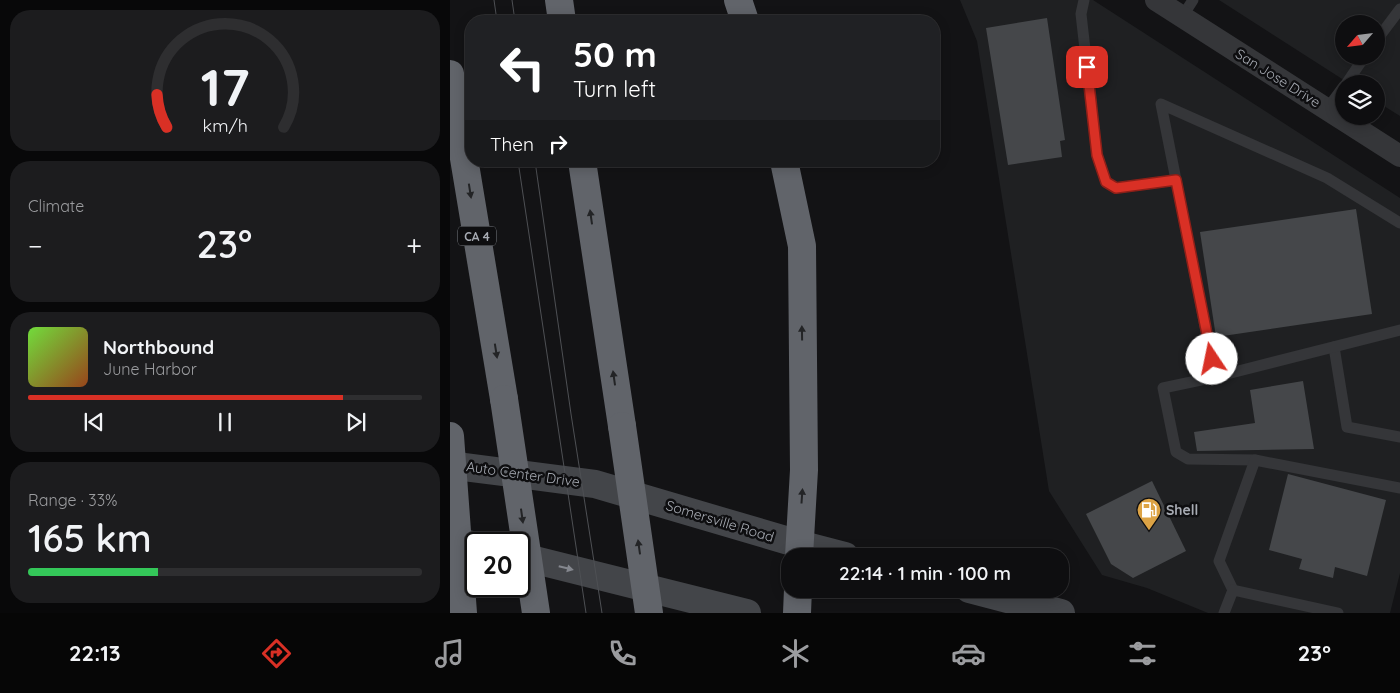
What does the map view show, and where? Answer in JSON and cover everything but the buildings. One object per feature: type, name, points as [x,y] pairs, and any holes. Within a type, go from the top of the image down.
[{"type":"highway","points":[[560,0],[561,15]]},
{"type":"highway","points":[[738,0],[743,15]]},
{"type":"highway","name":"CA 4","points":[[450,74],[465,164]]},
{"type":"highway","name":"CA 4","points":[[465,167],[504,399],[536,613]]},
{"type":"highway","points":[[583,167],[649,613]]},
{"type":"highway","points":[[785,167],[802,246],[804,470],[799,548]]},
{"type":"highway","points":[[450,436],[462,613]]},
{"type":"highway","points":[[797,613],[798,598]]},
{"type":"main road","name":"Auto Center Drive","points":[[450,463],[464,467],[595,484]]},
{"type":"main road","name":"Somersville Road","points":[[595,484],[793,548]]},
{"type":"main road","points":[[450,540],[465,543]]},
{"type":"main road","points":[[530,559],[747,613]]},
{"type":"main road","points":[[1004,598],[1061,613]]},
{"type":"street","name":"San Jose Drive","points":[[1156,0],[1188,8],[1327,109],[1400,156]]},
{"type":"lane","points":[[1084,0],[1081,14],[1097,155],[1106,182],[1116,188],[1176,180]]},
{"type":"lane","points":[[1385,29],[1400,8]]},
{"type":"lane","points":[[1327,109],[1335,98]]},
{"type":"lane","points":[[1215,377],[1161,104],[1326,178],[1400,223]]},
{"type":"lane","points":[[1400,330],[1215,377],[1163,388],[1176,452],[1188,459],[1256,460],[1400,488]]},
{"type":"lane","points":[[1334,347],[1347,427],[1400,437]]},
{"type":"lane","points":[[1224,613],[1233,590],[1219,561],[1256,460]]},
{"type":"lane","points":[[1233,590],[1338,613]]},
{"type":"shaded area","points":[[960,0],[1093,0],[1400,198],[1400,573],[1390,613],[1208,613],[1147,588],[1102,575],[1049,491],[977,41]]},
{"type":"shaded area","points":[[1219,0],[1400,0],[1400,116],[1385,107],[1385,75],[1336,75]]},
{"type":"tram line","points":[[494,0],[496,15]]},
{"type":"tram line","points":[[512,0],[514,15]]},
{"type":"tram line","points":[[519,167],[586,613]]},
{"type":"tram line","points":[[536,167],[602,613]]},
{"type":"place","name":"Shell","points":[[1149,531]]},
{"type":"route","points":[[1087,67],[1097,155],[1106,182],[1116,188],[1176,180],[1212,359]]}]
